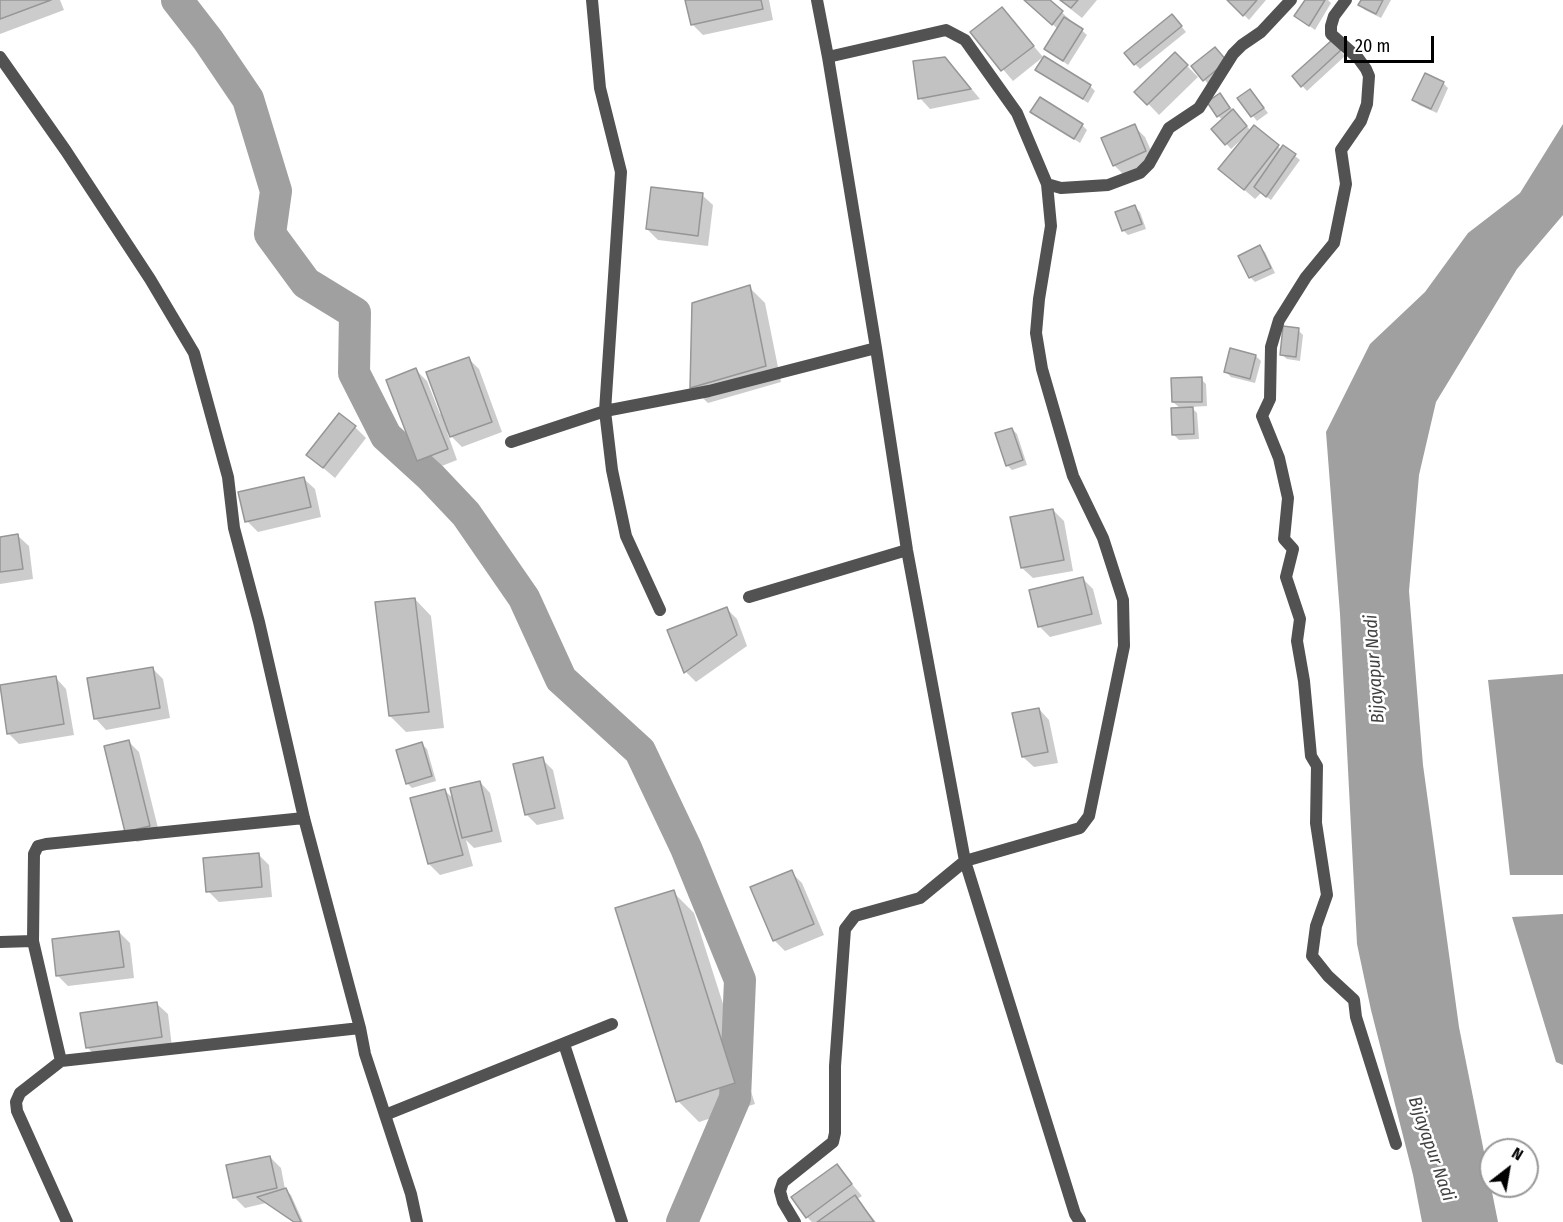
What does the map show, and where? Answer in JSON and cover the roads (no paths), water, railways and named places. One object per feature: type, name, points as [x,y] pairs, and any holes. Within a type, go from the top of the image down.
[{"type":"street","points":[[592,0],[600,88],[621,172],[605,411],[612,470],[626,536],[660,610]]},
{"type":"street","points":[[817,0],[876,348],[907,550],[965,861],[1075,1214],[1080,1222]]},
{"type":"street","points":[[1047,184],[1061,188],[1108,185],[1140,173],[1149,164],[1169,128],[1199,108],[1233,54],[1261,32],[1291,0]]},
{"type":"street","points":[[1346,0],[1334,16],[1331,34],[1358,58],[1366,69],[1369,76],[1367,104],[1361,121],[1341,150],[1346,184],[1334,243],[1306,278],[1279,320],[1271,347],[1270,399],[1262,416],[1279,458],[1288,498],[1284,539],[1293,549],[1286,577],[1300,619],[1297,641],[1304,681],[1311,756],[1317,766],[1316,823],[1327,895],[1316,926],[1312,956],[1328,976],[1354,1000],[1356,1017],[1396,1144]]},
{"type":"street","points":[[795,1222],[783,1202],[780,1191],[783,1182],[833,1142],[835,1133],[835,1066],[845,929],[855,916],[920,898],[965,861],[1080,828],[1089,816],[1124,646],[1123,600],[1103,538],[1073,476],[1042,369],[1036,333],[1051,226],[1047,184],[1017,113],[965,40],[946,30],[828,57]]},
{"type":"street","points":[[0,57],[73,161],[150,279],[194,353],[228,477],[234,528],[259,622],[304,818],[360,1028],[364,1054],[411,1194],[417,1222]]},
{"type":"street","points":[[511,442],[605,411],[709,391],[876,348]]},
{"type":"street","points":[[749,597],[907,550]]},
{"type":"street","points":[[61,1061],[33,941],[34,854],[38,846],[304,818]]},
{"type":"street","points":[[0,942],[33,941]]},
{"type":"street","points":[[385,1115],[612,1024]]},
{"type":"street","points":[[68,1222],[17,1111],[16,1102],[20,1093],[61,1061],[360,1028]]},
{"type":"street","points":[[564,1044],[622,1222]]},
{"type":"water","name":"Bijayapur Nadi","points":[[1563,124],[1563,215],[1517,269],[1436,402],[1419,475],[1409,591],[1423,765],[1459,1027],[1481,1138],[1479,1138],[1479,1198],[1493,1198],[1498,1222],[1422,1222],[1413,1175],[1371,1010],[1357,944],[1340,614],[1326,432],[1370,344],[1425,292],[1468,233],[1520,193]]},
{"type":"water","points":[[1563,674],[1563,875],[1510,875],[1488,680]]},
{"type":"water","points":[[1563,914],[1563,1065],[1556,1062],[1512,917]]},
{"type":"waterway","points":[[177,0],[208,40],[248,99],[276,191],[270,234],[306,283],[355,313],[354,373],[386,436],[431,477],[466,514],[524,598],[561,679],[640,751],[686,848],[740,980],[735,1098],[682,1222]]}]
